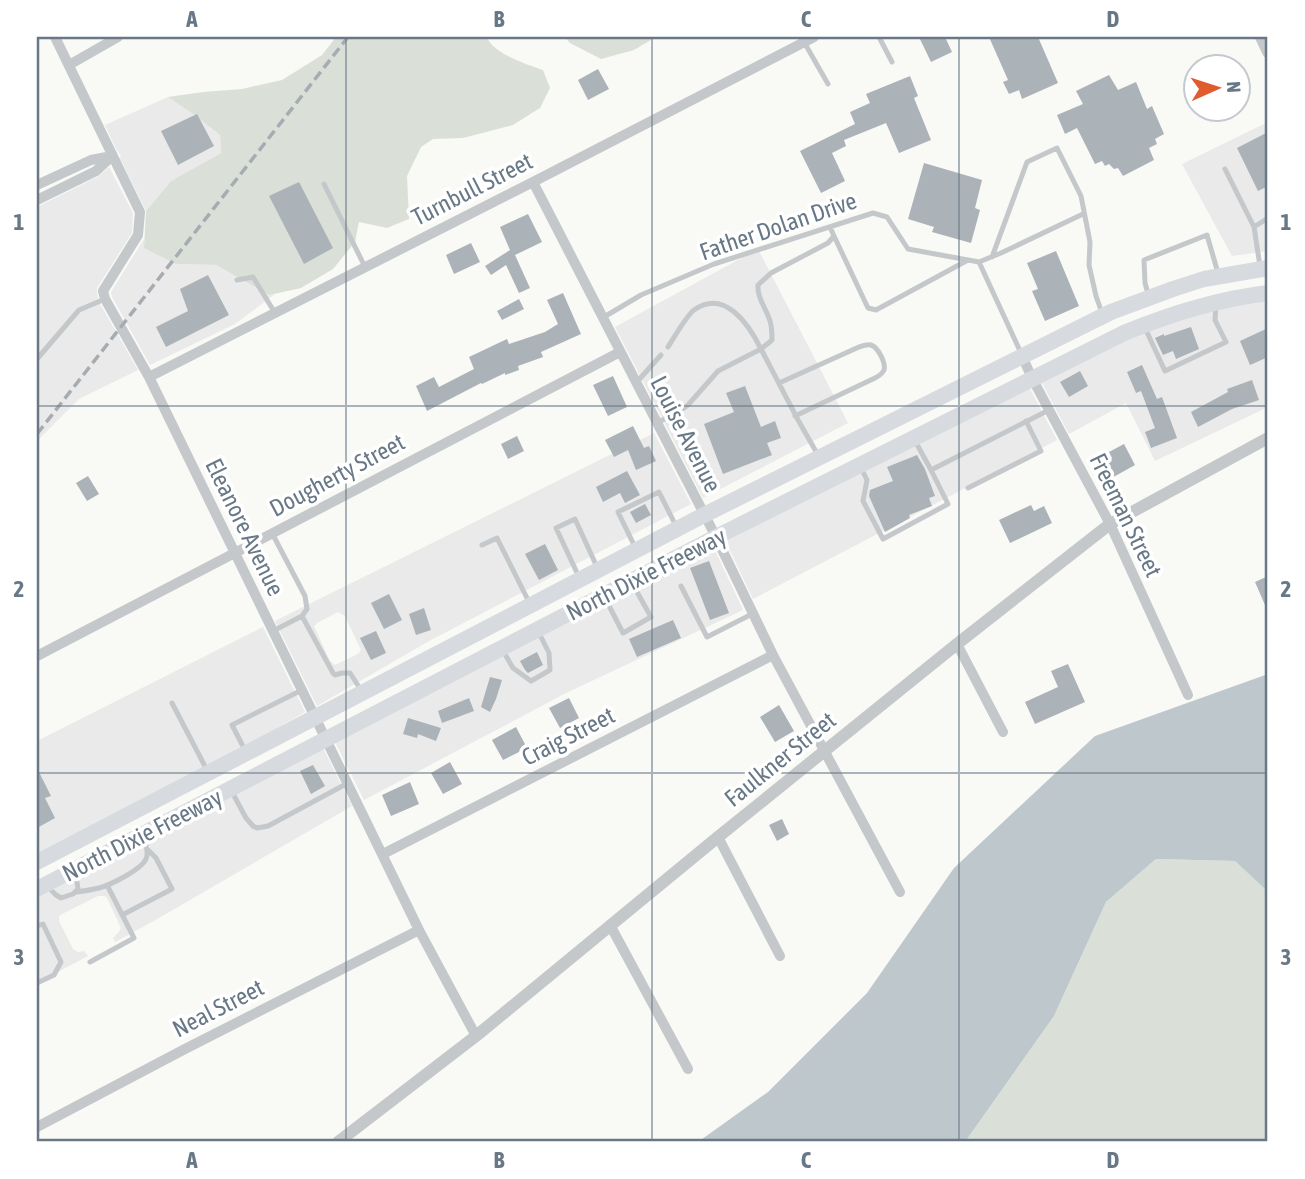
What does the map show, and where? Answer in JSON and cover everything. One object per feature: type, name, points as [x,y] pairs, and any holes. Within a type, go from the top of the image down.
[{"type":"main road","name":"North Dixie Freeway","points":[[37,862],[704,515],[1104,316],[1183,285],[1264,268]]},
{"type":"main road","name":"North Dixie Freeway","points":[[41,887],[70,872],[144,842],[230,789],[326,739],[716,537],[1124,333],[1172,314],[1216,302],[1268,293]]},
{"type":"street","points":[[55,37],[140,212],[138,235],[103,291],[105,299]]},
{"type":"street","points":[[69,65],[118,37]]},
{"type":"street","points":[[1261,37],[1268,52]]},
{"type":"street","name":"Turnbull Street","points":[[149,377],[809,39]]},
{"type":"street","points":[[37,185],[91,160],[112,156]]},
{"type":"street","points":[[37,200],[96,171],[112,156]]},
{"type":"street","name":"Louise Avenue","points":[[533,182],[716,537],[773,655],[900,891]]},
{"type":"street","name":"Eleanore Avenue","points":[[105,299],[149,377],[419,930],[476,1037]]},
{"type":"street","name":"Dougherty Street","points":[[37,656],[620,352]]},
{"type":"street","name":"Freeman Street","points":[[1022,356],[1110,524],[1188,695]]},
{"type":"street","name":"Faulkner Street","points":[[338,1142],[476,1037],[824,751],[1110,524],[1268,439]]},
{"type":"street","points":[[957,644],[1003,732]]},
{"type":"street","name":"Craig Street","points":[[383,854],[773,655]]},
{"type":"street","points":[[718,837],[780,956]]},
{"type":"street","points":[[610,925],[688,1069]]},
{"type":"street","name":"Neal Street","points":[[37,1127],[419,930]]},
{"type":"lane","points":[[879,37],[892,62]]},
{"type":"lane","points":[[809,39],[828,84]]},
{"type":"lane","points":[[992,257],[1027,162],[1057,148],[1080,196],[1090,242],[1089,265],[1104,316]]},
{"type":"lane","points":[[1225,169],[1254,227],[1264,268]]},
{"type":"lane","points":[[324,184],[365,267]]},
{"type":"lane","name":"Father Dolan Drive","points":[[603,318],[641,295],[714,264],[873,213],[887,217],[908,248],[979,262]]},
{"type":"lane","points":[[1022,356],[979,262],[1083,214]]},
{"type":"lane","points":[[1254,227],[1268,218]]},
{"type":"lane","points":[[830,227],[868,307],[872,310],[968,260]]},
{"type":"lane","points":[[657,423],[688,405],[718,371],[761,349],[772,340],[771,323],[757,292],[758,285],[771,272],[828,243],[834,236]]},
{"type":"lane","points":[[1149,297],[1144,260],[1207,236],[1219,276]]},
{"type":"lane","points":[[237,280],[253,277],[275,313]]},
{"type":"lane","points":[[37,359],[79,310],[105,299]]},
{"type":"lane","points":[[1144,325],[1165,370],[1226,342],[1215,320],[1216,302]]},
{"type":"lane","points":[[668,347],[692,311],[707,304],[718,304],[737,313],[752,331],[795,416],[820,457]]},
{"type":"lane","points":[[779,383],[866,345],[872,345],[884,362],[882,373],[875,378],[795,416]]},
{"type":"lane","points":[[636,383],[661,355]]},
{"type":"lane","points":[[930,470],[1049,410]]},
{"type":"lane","points":[[968,488],[1041,451],[1026,421]]},
{"type":"lane","points":[[859,465],[867,480],[863,501],[883,538],[948,504],[914,438]]},
{"type":"lane","points":[[637,550],[618,512],[659,492],[677,529]]},
{"type":"lane","points":[[580,579],[556,528],[575,519],[599,570]]},
{"type":"lane","points":[[272,533],[305,596],[307,609],[302,616],[273,631]]},
{"type":"lane","points":[[482,545],[497,538],[531,605]]},
{"type":"lane","points":[[604,595],[623,633],[651,617],[631,582]]},
{"type":"lane","points":[[681,586],[707,637],[753,614]]},
{"type":"lane","points":[[302,616],[333,673],[350,673],[363,692]]},
{"type":"lane","points":[[502,648],[513,668],[531,681],[550,670],[549,653],[538,630]]},
{"type":"lane","points":[[246,753],[232,725],[302,690]]},
{"type":"lane","points":[[173,703],[208,772]]},
{"type":"lane","points":[[230,789],[246,818],[257,828],[268,827],[348,783]]},
{"type":"lane","points":[[41,887],[61,898],[107,885],[140,867],[145,860],[144,842]]},
{"type":"lane","points":[[122,915],[172,889],[156,858],[144,842]]},
{"type":"lane","points":[[70,872],[77,882],[76,892]]},
{"type":"lane","points":[[90,962],[134,939],[107,885]]},
{"type":"lane","points":[[37,926],[43,924],[61,962],[54,975],[37,983]]},
{"type":"shaded area","points":[[336,37],[487,37],[490,43],[503,53],[543,70],[550,88],[540,108],[513,125],[463,138],[433,139],[421,147],[407,176],[409,219],[387,228],[359,222],[355,242],[333,269],[301,288],[269,295],[216,265],[176,264],[144,248],[146,211],[171,181],[221,153],[220,135],[168,97],[242,89],[282,80],[322,55]]},
{"type":"shaded area","points":[[565,37],[656,37],[634,50],[601,59],[570,43]]},
{"type":"shaded area","points":[[168,97],[220,135],[221,153],[171,181],[146,211],[105,125]]},
{"type":"shaded area","points":[[1268,122],[1268,251],[1232,256],[1182,164]]},
{"type":"shaded area","points":[[109,167],[133,213],[132,233],[97,292],[99,302],[138,370],[79,399],[37,441],[37,207],[99,176]]},
{"type":"shaded area","points":[[144,239],[145,248],[176,264],[216,265],[268,295],[275,294],[235,324],[150,365],[111,292]]},
{"type":"shaded area","points":[[758,249],[848,423],[703,498],[615,327]]},
{"type":"shaded area","points":[[1268,299],[1268,407],[1155,461],[1126,403],[1069,434],[1041,381],[1127,338],[1213,309]]},
{"type":"shaded area","points":[[1029,387],[1057,440],[753,599],[725,540]]},
{"type":"shaded area","points":[[654,433],[691,504],[429,641],[317,706],[275,621]],"holes":[[[338,612],[345,616],[361,650],[335,665],[330,661],[314,626]]]},
{"type":"shaded area","points":[[713,546],[743,610],[566,693],[364,800],[335,742]]},
{"type":"shaded area","points":[[263,627],[305,712],[37,853],[37,741]]},
{"type":"shaded area","points":[[1268,674],[1268,892],[1235,861],[1156,859],[1106,902],[1054,1016],[965,1142],[698,1142],[768,1092],[867,993],[954,868],[1095,736]]},
{"type":"shaded area","points":[[323,748],[352,806],[115,942],[113,938],[121,928],[104,896],[98,896],[62,914],[59,921],[73,949],[84,951],[88,956],[37,983],[37,898]]},
{"type":"shaded area","points":[[1156,859],[1235,861],[1268,892],[1268,1142],[965,1142],[1054,1016],[1106,902]]},
{"type":"building","points":[[919,37],[945,37],[952,52],[931,62]]},
{"type":"building","points":[[989,37],[1038,37],[1058,83],[1022,99],[1019,90],[1009,94],[1003,82],[1008,80]]},
{"type":"building","points":[[598,69],[609,89],[588,100],[578,80]]},
{"type":"building","points":[[1109,75],[1118,90],[1136,82],[1147,109],[1152,106],[1164,134],[1155,139],[1157,144],[1149,148],[1154,160],[1123,176],[1118,168],[1114,169],[1109,164],[1105,166],[1102,161],[1095,164],[1077,128],[1065,134],[1057,115],[1083,104],[1076,91]]},
{"type":"building","points":[[910,76],[918,96],[914,98],[931,140],[899,153],[886,123],[844,140],[846,146],[832,153],[845,181],[821,193],[800,151],[855,124],[850,112],[870,103],[866,94]]},
{"type":"building","points":[[197,114],[214,146],[178,165],[161,131]]},
{"type":"building","points":[[1268,132],[1268,186],[1258,191],[1237,148]]},
{"type":"building","points":[[924,163],[982,180],[975,208],[980,210],[971,243],[932,232],[934,227],[908,219]]},
{"type":"building","points":[[299,182],[333,248],[304,264],[269,196]]},
{"type":"building","points":[[528,214],[542,242],[515,255],[530,288],[519,293],[506,265],[491,275],[485,266],[510,250],[500,227]]},
{"type":"building","points":[[471,243],[480,262],[454,274],[446,255]]},
{"type":"building","points":[[1056,251],[1079,306],[1045,321],[1032,291],[1038,289],[1027,263]]},
{"type":"building","points":[[208,275],[229,315],[166,347],[156,327],[188,311],[180,289]]},
{"type":"building","points":[[563,293],[581,334],[541,352],[543,357],[518,366],[519,370],[481,383],[427,411],[416,386],[434,377],[439,387],[474,369],[469,357],[507,339],[509,344],[545,332],[558,324],[547,300]]},
{"type":"building","points":[[519,299],[524,309],[502,320],[497,311]]},
{"type":"building","points":[[1191,327],[1199,349],[1176,359],[1173,351],[1163,355],[1155,338]]},
{"type":"building","points":[[1268,328],[1268,357],[1250,365],[1240,341]]},
{"type":"building","points":[[1142,365],[1157,399],[1162,397],[1177,438],[1151,448],[1145,432],[1155,428],[1141,391],[1136,393],[1127,372]]},
{"type":"building","points":[[1080,371],[1088,386],[1069,397],[1060,382]]},
{"type":"building","points":[[613,376],[627,407],[608,416],[593,385]]},
{"type":"building","points":[[1252,380],[1259,400],[1232,409],[1198,427],[1191,412],[1228,392],[1227,389]]},
{"type":"building","points":[[745,386],[761,427],[775,421],[781,438],[767,443],[772,455],[723,474],[704,424],[734,412],[726,393]]},
{"type":"building","points":[[633,426],[644,448],[649,446],[656,461],[636,470],[628,450],[614,457],[605,440]]},
{"type":"building","points":[[517,436],[524,451],[508,459],[501,444]]},
{"type":"building","points":[[1124,444],[1135,465],[1108,480],[1100,465],[1112,458],[1109,452]]},
{"type":"building","points":[[917,455],[935,496],[929,498],[932,506],[909,515],[910,518],[885,532],[869,496],[870,490],[893,481],[887,467]]},
{"type":"building","points":[[627,471],[640,495],[625,503],[620,493],[603,502],[596,487]]},
{"type":"building","points":[[88,476],[99,494],[87,501],[76,483]]},
{"type":"building","points":[[645,504],[651,515],[636,523],[630,512]]},
{"type":"building","points":[[1031,505],[1034,511],[1044,506],[1052,523],[1010,543],[999,520]]},
{"type":"building","points":[[545,544],[558,570],[539,580],[525,554]]},
{"type":"building","points":[[709,561],[729,613],[710,620],[690,568]]},
{"type":"building","points":[[1268,576],[1268,612],[1255,582]]},
{"type":"building","points":[[389,594],[402,620],[384,629],[371,603]]},
{"type":"building","points":[[424,608],[431,630],[416,635],[409,614]]},
{"type":"building","points":[[673,620],[681,638],[637,657],[629,639]]},
{"type":"building","points":[[376,631],[386,653],[371,660],[360,638]]},
{"type":"building","points":[[537,652],[543,665],[528,673],[520,661]]},
{"type":"building","points":[[1068,664],[1085,702],[1035,724],[1025,702],[1058,687],[1051,671]]},
{"type":"building","points":[[490,677],[502,680],[490,712],[481,707]]},
{"type":"building","points":[[469,698],[474,711],[442,723],[438,711]]},
{"type":"building","points":[[569,698],[579,718],[560,728],[549,708]]},
{"type":"building","points":[[779,705],[794,731],[775,742],[760,717]]},
{"type":"building","points":[[408,718],[441,728],[436,741],[418,734],[417,738],[403,734]]},
{"type":"building","points":[[516,727],[527,748],[503,760],[492,740]]},
{"type":"building","points":[[450,762],[462,784],[443,794],[431,773]]},
{"type":"building","points":[[313,765],[325,786],[311,794],[300,771]]},
{"type":"building","points":[[37,768],[51,796],[45,798],[55,818],[37,828]]},
{"type":"building","points":[[410,782],[419,804],[391,816],[382,795]]},
{"type":"building","points":[[782,819],[789,834],[777,841],[769,825]]},
{"type":"railway","points":[[37,434],[348,37]]}]
